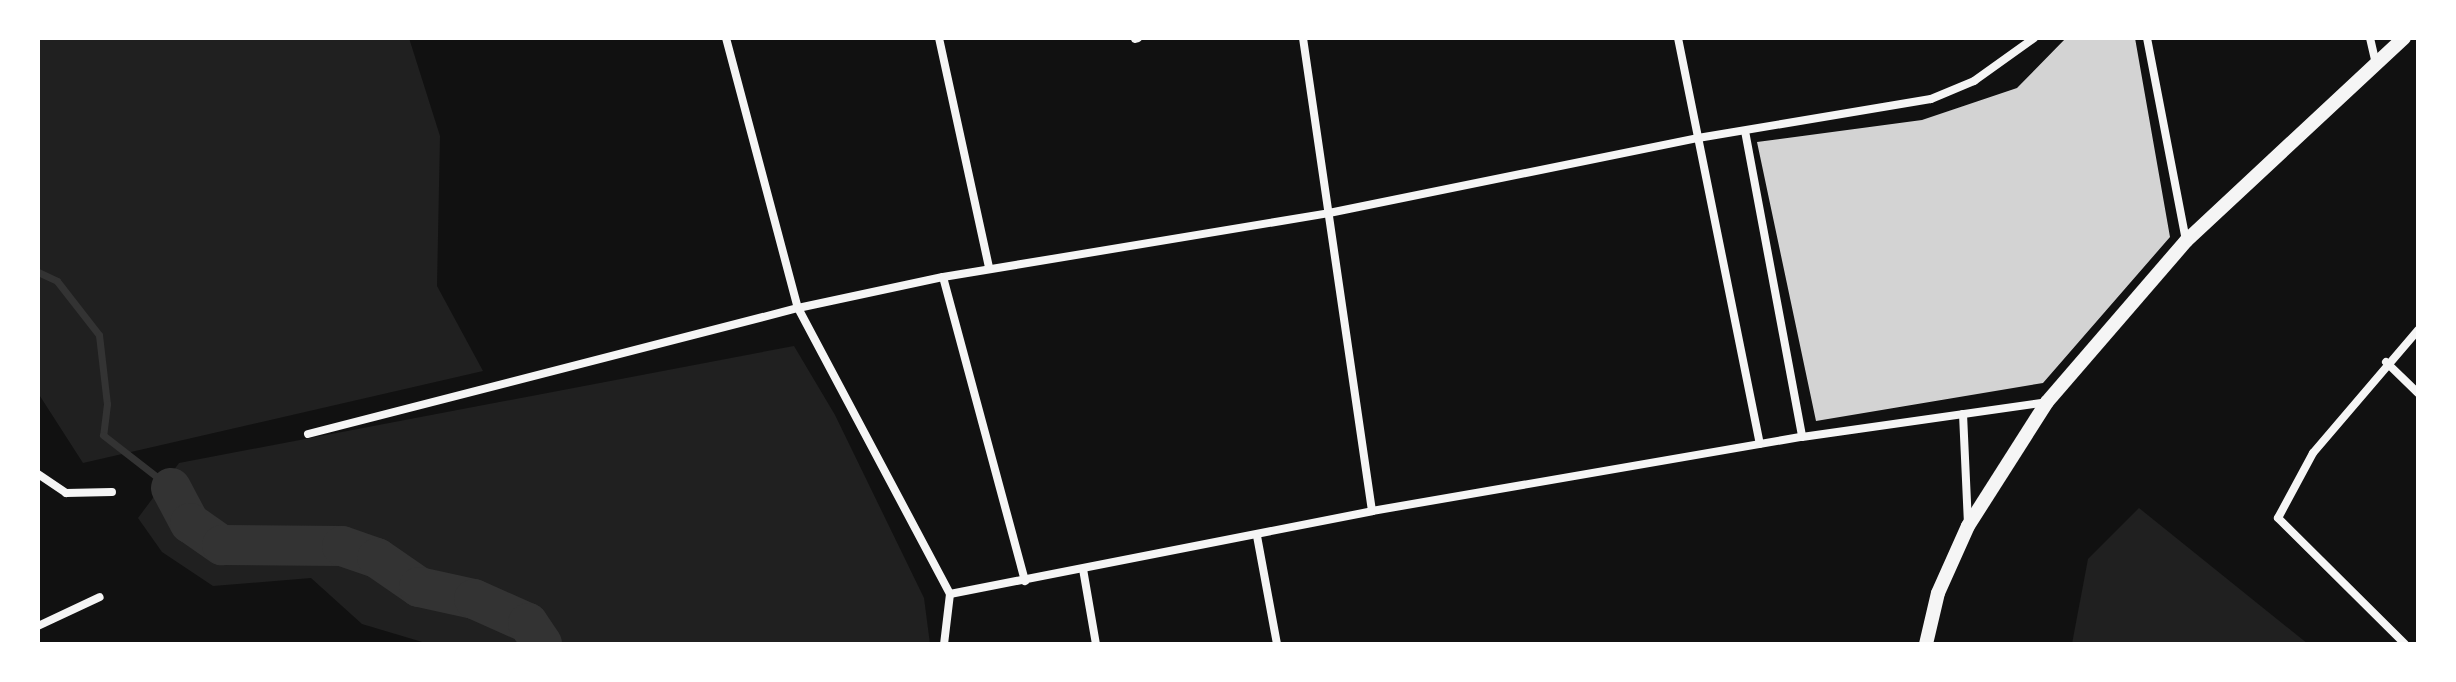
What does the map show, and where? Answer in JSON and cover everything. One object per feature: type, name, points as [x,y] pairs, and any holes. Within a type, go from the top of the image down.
[{"type":"street","points":[[726,38],[798,308],[950,594],[944,644]]},
{"type":"street","points":[[939,38],[989,268]]},
{"type":"street","points":[[1303,38],[1372,511]]},
{"type":"street","points":[[1678,38],[1760,444]]},
{"type":"street","points":[[308,434],[798,308],[943,277],[1329,213],[1698,138],[1931,99],[1974,81],[2034,38]]},
{"type":"street","points":[[2147,38],[2186,241]]},
{"type":"street","points":[[2370,38],[2376,63]]},
{"type":"street","points":[[1926,644],[1938,593],[1968,526],[2047,402],[2186,241],[2404,38]]},
{"type":"street","points":[[1745,131],[1802,437]]},
{"type":"street","points":[[943,277],[1025,581]]},
{"type":"street","points":[[2405,644],[2278,518],[2313,453],[2386,362],[2418,330]]},
{"type":"street","points":[[2386,362],[2418,393]]},
{"type":"street","points":[[950,594],[1372,511],[1802,437],[2047,402]]},
{"type":"street","points":[[1963,414],[1968,526]]},
{"type":"street","points":[[38,474],[66,493],[112,492]]},
{"type":"street","points":[[1257,536],[1277,644]]},
{"type":"street","points":[[1083,569],[1096,644]]},
{"type":"street","points":[[38,626],[100,597]]},
{"type":"shaded area","points":[[38,38],[409,38],[440,136],[437,286],[483,371],[83,463],[38,393]]},
{"type":"shaded area","points":[[794,346],[835,415],[924,598],[930,644],[429,644],[362,624],[311,578],[213,586],[162,552],[138,518],[179,463]]},
{"type":"shaded area","points":[[2139,508],[2308,644],[2072,644],[2088,559]]},
{"type":"building","points":[[2066,38],[2135,38],[2170,237],[2043,383],[1816,421],[1757,142],[1922,120],[2017,88]]},
{"type":"waterway","points":[[38,272],[57,281],[99,335],[107,404],[103,435],[171,488]]},
{"type":"waterway","points":[[171,488],[190,523],[222,545],[342,546],[377,558],[419,587],[474,599],[528,623],[542,644]]}]
